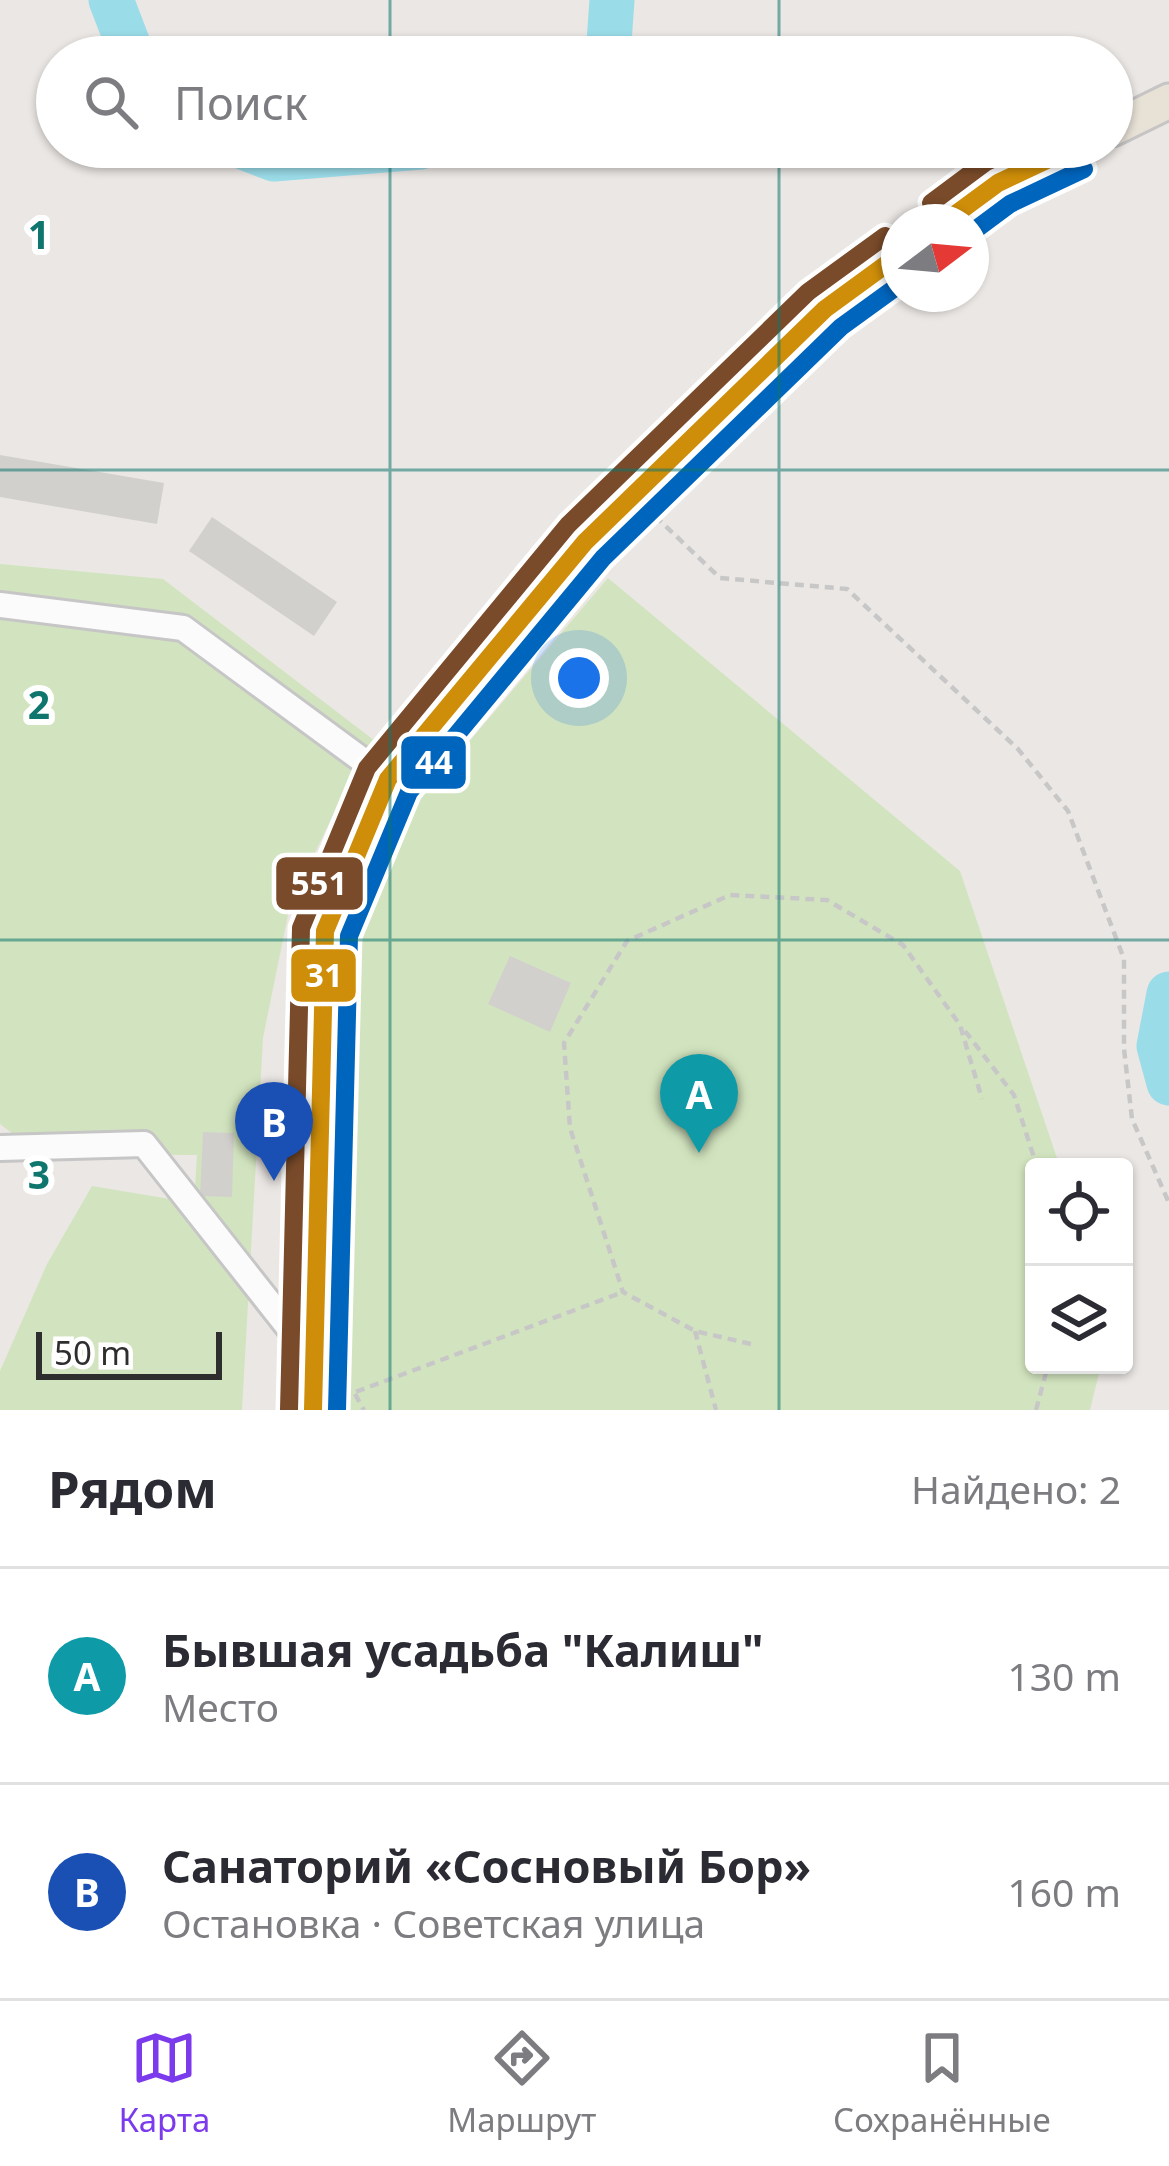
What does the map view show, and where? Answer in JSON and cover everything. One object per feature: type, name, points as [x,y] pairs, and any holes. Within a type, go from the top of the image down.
[{"type":"main road","points":[[1133,119],[1169,101]]},
{"type":"main road","points":[[969,204],[1030,168]]},
{"type":"main road","points":[[314,1408],[319,1058],[326,931],[388,779],[585,542],[825,309],[881,268]]},
{"type":"street","points":[[0,605],[183,628],[388,779]]},
{"type":"street","points":[[0,1148],[144,1144],[316,1362]]},
{"type":"path","points":[[633,495],[720,578],[847,589],[1018,749],[1068,811],[1124,959],[1124,1049],[1132,1119],[1169,1203]]},
{"type":"path","points":[[751,1344],[695,1331],[623,1292],[570,1127],[564,1043],[627,941],[730,895],[827,900],[903,945],[1014,1095],[1034,1158]]},
{"type":"path","points":[[960,1025],[982,1099]]},
{"type":"path","points":[[314,1408],[623,1292]]},
{"type":"path","points":[[695,1331],[716,1410]]},
{"type":"path","points":[[1036,1410],[1046,1374]]},
{"type":"path","points":[[354,1393],[364,1410]]},
{"type":"green space","points":[[0,564],[163,579],[379,744],[345,790],[290,905],[263,1038],[242,1410],[0,1410],[0,1371],[47,1264],[92,1186],[194,1203],[197,1155],[39,1154],[0,1124]]},
{"type":"green space","points":[[608,578],[960,871],[1057,1158],[1025,1158],[1025,1374],[1099,1374],[1090,1410],[330,1410],[341,936],[400,823]]},
{"type":"building","points":[[0,455],[164,483],[157,524],[0,497]]},
{"type":"building","points":[[212,517],[337,602],[314,636],[189,551]]},
{"type":"building","points":[[510,956],[571,983],[550,1032],[488,1004]]},
{"type":"building","points":[[203,1132],[234,1133],[232,1197],[200,1196]]},
{"type":"waterway","points":[[111,0],[125,36]]},
{"type":"waterway","points":[[609,36],[612,0]]},
{"type":"waterway","points":[[1169,994],[1159,1046],[1169,1083]]},
{"type":"transit line","name":"551","points":[[931,203],[978,168]]},
{"type":"transit line","name":"31","points":[[969,204],[1030,168]]},
{"type":"transit line","name":"44","points":[[989,220],[1010,204],[1084,169]]},
{"type":"transit line","name":"551","points":[[289,1410],[301,928],[367,768],[568,525],[808,292],[881,239]]},
{"type":"transit line","name":"31","points":[[313,1410],[325,931],[388,779],[585,542],[825,309],[881,268]]},
{"type":"transit line","name":"44","points":[[337,1410],[349,936],[409,792],[603,558],[841,327],[881,298]]},
{"type":"place","name":"Бывшая усадьба \"Калиш\"","points":[[699,1153]]},
{"type":"place","name":"Санаторий «Сосновый Бор»","points":[[274,1181]]}]
